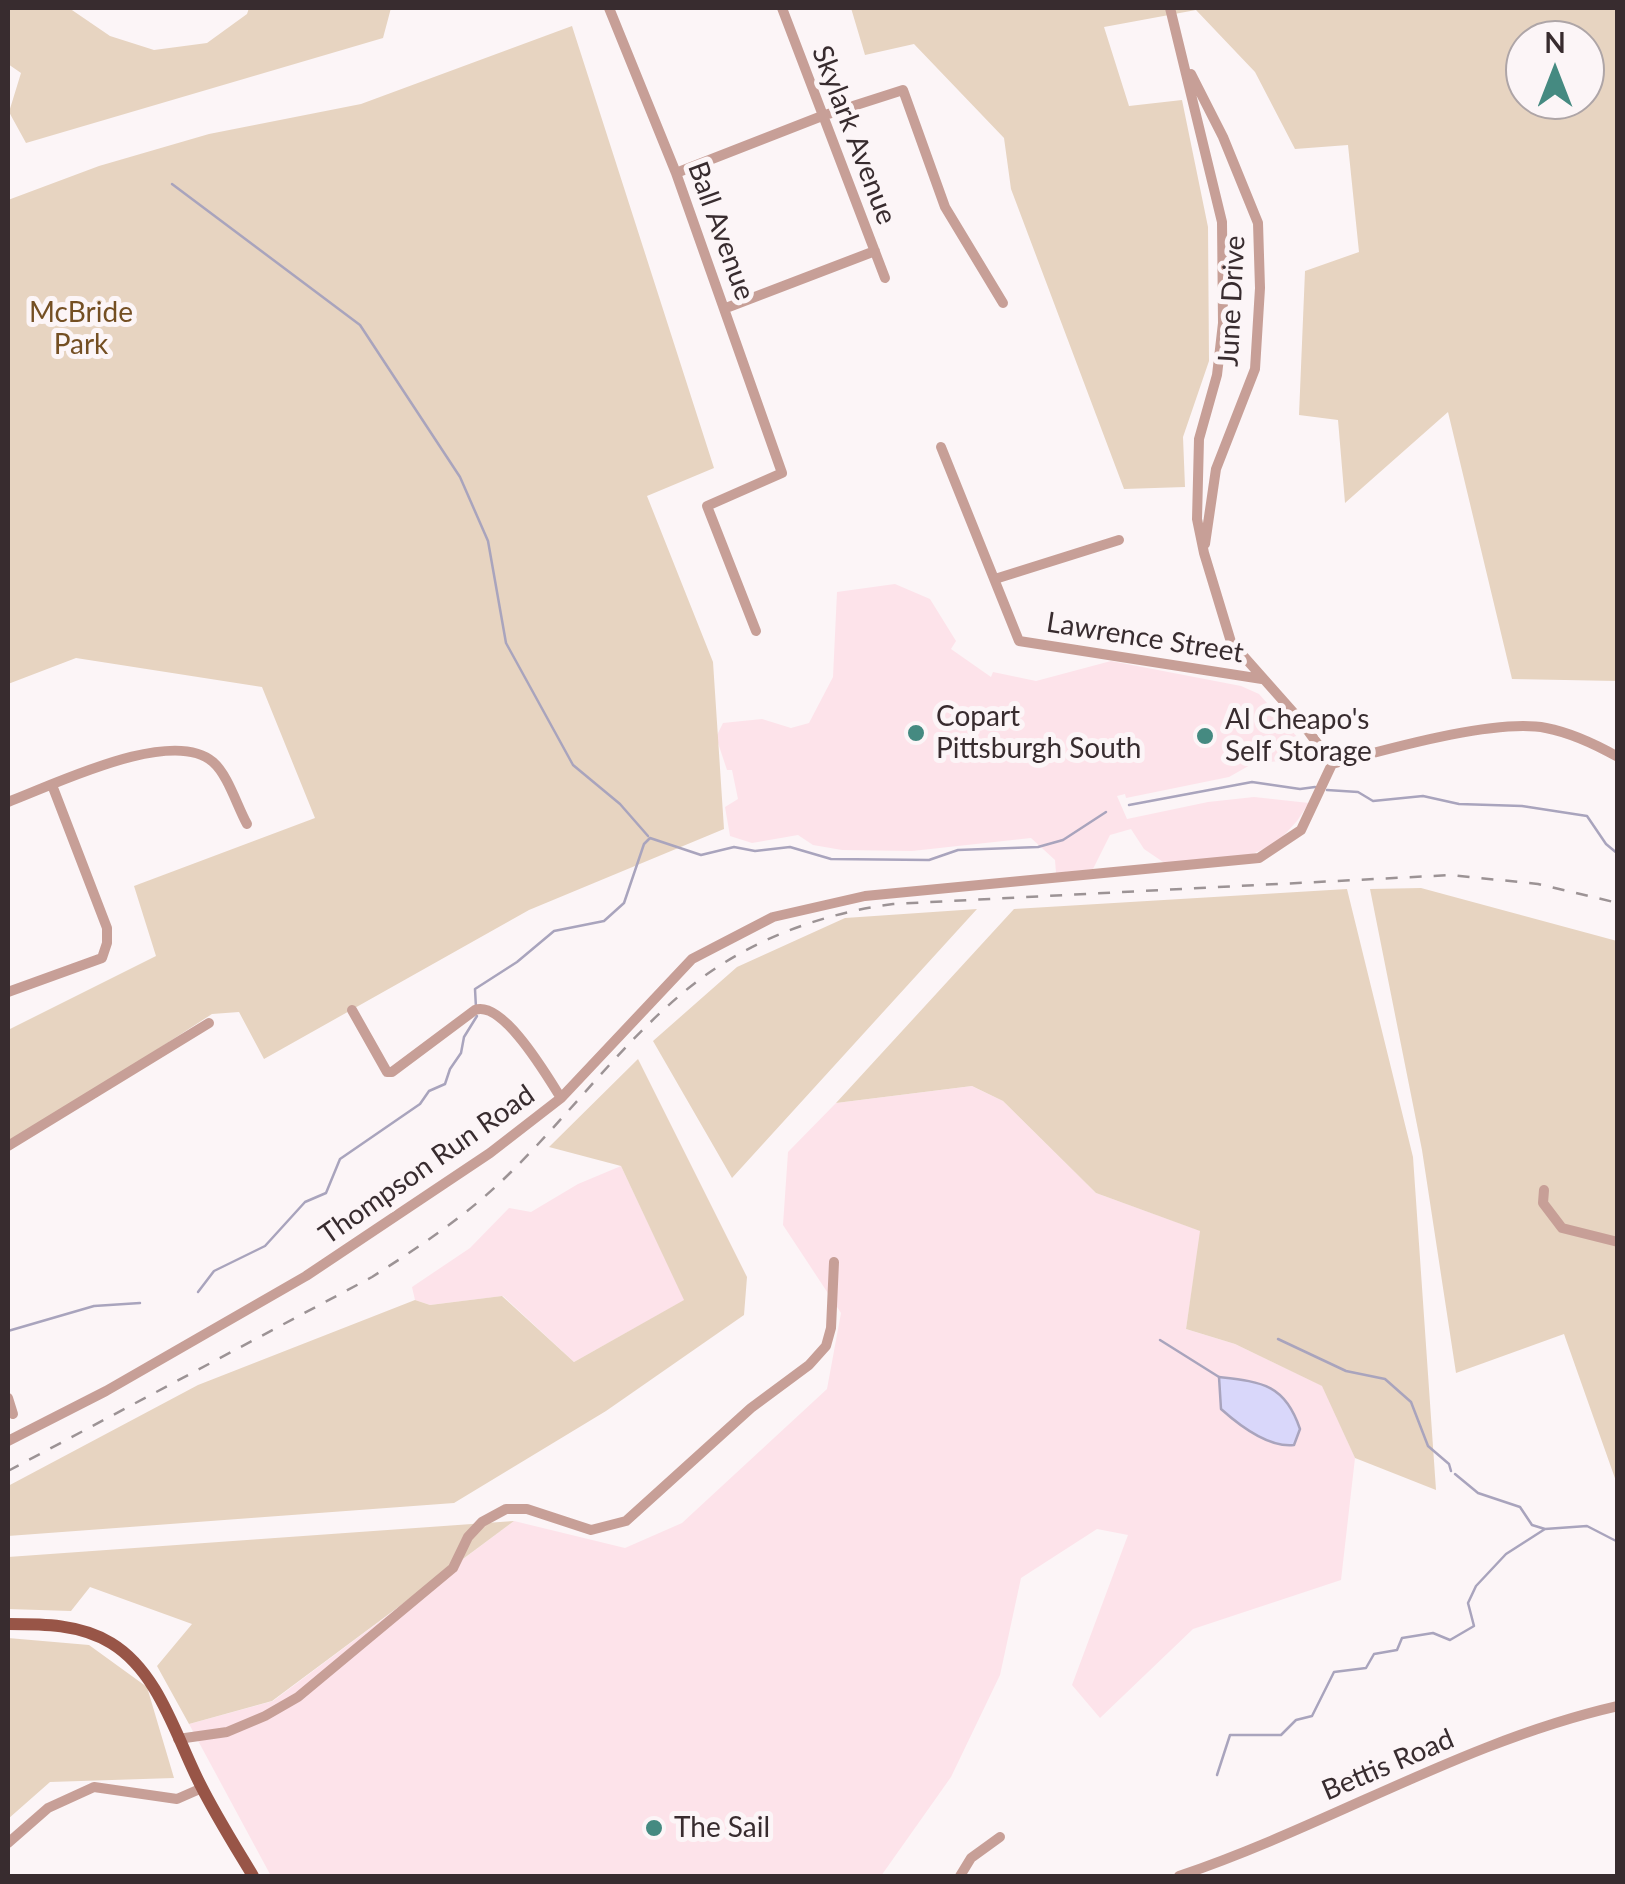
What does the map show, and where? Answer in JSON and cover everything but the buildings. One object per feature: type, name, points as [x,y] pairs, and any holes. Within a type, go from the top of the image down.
[{"type":"main road","points":[[8,1624],[82,1630],[112,1644],[142,1670],[202,1788],[253,1876]]},
{"type":"street","name":"Ball Avenue","points":[[609,8],[676,173],[782,473],[708,506],[756,631]]},
{"type":"street","name":"Skylark Avenue","points":[[782,8],[885,278]]},
{"type":"street","points":[[1170,8],[1222,222],[1222,323],[1216,375],[1199,439],[1197,519],[1231,642],[1301,721],[1332,764],[1482,729],[1542,727],[1589,741],[1618,757]]},
{"type":"street","name":"June Drive","points":[[1184,60],[1223,137],[1258,223],[1260,288],[1255,368],[1216,469],[1204,553]]},
{"type":"street","points":[[676,173],[822,116],[903,90],[946,207],[1004,304]]},
{"type":"street","points":[[726,308],[874,251]]},
{"type":"street","points":[[941,447],[995,579],[1119,540]]},
{"type":"street","name":"Lawrence Street","points":[[995,579],[1019,641],[1263,679]]},
{"type":"street","points":[[8,802],[150,750],[196,751],[216,764],[246,824]]},
{"type":"street","name":"Thompson Run Road","points":[[8,1442],[106,1391],[306,1276],[490,1153],[561,1098],[692,959],[774,917],[865,896],[1259,858],[1301,830],[1332,764]]},
{"type":"street","points":[[8,992],[102,958],[107,942],[106,928],[52,785]]},
{"type":"street","points":[[352,1010],[386,1072],[392,1072],[479,1008],[492,1010],[530,1049],[561,1098]]},
{"type":"street","points":[[8,1146],[210,1023]]},
{"type":"street","points":[[1544,1190],[1543,1202],[1562,1228],[1618,1242]]},
{"type":"street","points":[[178,1739],[226,1732],[298,1697],[453,1568],[468,1537],[482,1522],[500,1512],[527,1509],[592,1530],[626,1521],[826,1346],[832,1328],[834,1262]]},
{"type":"street","points":[[8,1398],[13,1414]]},
{"type":"street","name":"Bettis Road","points":[[1179,1876],[1489,1747],[1618,1706]]},
{"type":"street","points":[[8,1843],[48,1808],[94,1787],[177,1799],[202,1788]]},
{"type":"street","points":[[960,1876],[971,1858],[1000,1837]]},
{"type":"shaded area","name":"Copart Pittsburgh South","points":[[895,584],[930,599],[956,641],[951,649],[991,677],[993,672],[1036,681],[1111,661],[1241,686],[1259,694],[1315,757],[1252,764],[1229,777],[1126,798],[1125,794],[1117,796],[1127,819],[1254,797],[1309,803],[1277,843],[1248,856],[1166,864],[1144,849],[1131,829],[1110,835],[1093,869],[1056,873],[1055,860],[1031,838],[912,851],[842,850],[813,845],[798,835],[752,843],[730,836],[725,807],[738,799],[732,770],[727,770],[716,737],[723,723],[762,719],[791,728],[809,723],[833,677],[837,592]]},
{"type":"shaded area","points":[[972,1086],[1003,1101],[1096,1193],[1201,1231],[1186,1329],[1235,1344],[1323,1386],[1355,1458],[1341,1580],[1193,1629],[1100,1718],[1072,1685],[1128,1535],[1097,1529],[1021,1578],[1000,1675],[951,1777],[881,1876],[271,1876],[189,1724],[273,1701],[514,1521],[625,1548],[682,1523],[827,1389],[841,1313],[783,1225],[788,1152],[836,1103]]},
{"type":"shaded area","points":[[621,1166],[685,1300],[574,1362],[503,1296],[430,1305],[415,1300],[412,1287],[470,1248],[509,1208],[531,1212],[578,1184]]},
{"type":"green space","points":[[8,8],[69,8],[110,36],[154,50],[207,43],[247,14],[249,8],[391,8],[383,38],[26,143],[9,112],[21,73],[8,64]]},
{"type":"green space","points":[[851,8],[1617,8],[1617,681],[1512,679],[1448,412],[1345,503],[1338,420],[1299,415],[1305,271],[1359,252],[1348,145],[1295,149],[1255,72],[1196,10],[1104,27],[1129,106],[1182,100],[1208,227],[1209,361],[1183,437],[1185,487],[1124,489],[1011,189],[1004,138],[914,44],[865,55]]},
{"type":"green space","name":"McBride Park","points":[[572,26],[714,468],[647,496],[713,662],[724,829],[529,910],[264,1059],[239,1012],[212,1014],[8,1146],[8,1030],[156,956],[134,886],[315,818],[262,687],[76,658],[8,684],[8,200],[99,166],[209,134],[361,104]]},
{"type":"green space","points":[[1421,888],[1617,941],[1617,1484],[1564,1334],[1456,1373],[1422,1150],[1370,889]]},
{"type":"green space","points":[[1347,889],[1413,1157],[1436,1490],[1355,1458],[1322,1386],[1235,1344],[1186,1329],[1200,1231],[1096,1193],[1003,1101],[972,1086],[836,1103],[1014,909]]},
{"type":"green space","points":[[977,909],[732,1178],[653,1041],[737,967],[845,918]]},
{"type":"green space","points":[[638,1059],[747,1277],[744,1315],[606,1411],[454,1503],[8,1536],[8,1486],[198,1385],[415,1300],[430,1305],[502,1296],[574,1362],[684,1300],[621,1166],[549,1147]]},
{"type":"green space","points":[[514,1521],[272,1701],[189,1724],[157,1666],[192,1624],[90,1587],[71,1611],[8,1609],[8,1557]]},
{"type":"green space","points":[[8,1638],[89,1645],[147,1687],[174,1778],[50,1782],[8,1819]]},
{"type":"water","points":[[1219,1377],[1260,1384],[1279,1394],[1300,1429],[1294,1445],[1264,1439],[1221,1409]]},
{"type":"waterway","points":[[172,184],[360,325],[460,477],[488,541],[506,643],[573,765],[620,804],[648,836]]},
{"type":"waterway","points":[[1129,805],[1252,782],[1300,789],[1315,787]]},
{"type":"waterway","points":[[1327,790],[1358,792],[1373,801],[1423,796],[1459,804],[1522,806],[1587,816],[1618,854]]},
{"type":"waterway","points":[[476,1008],[475,989],[517,962],[554,931],[604,921],[624,903],[644,844],[650,838],[701,855],[734,847],[755,851],[790,847],[831,859],[929,860],[958,850],[1038,847],[1063,840],[1106,812]]},
{"type":"waterway","points":[[198,1292],[214,1271],[265,1246],[305,1202],[326,1193],[340,1159],[420,1104],[429,1091],[445,1084],[477,1016]]},
{"type":"waterway","points":[[8,1331],[94,1306],[140,1303]]},
{"type":"waterway","points":[[1278,1339],[1346,1371],[1385,1379],[1411,1402],[1428,1446],[1449,1464],[1451,1471]]},
{"type":"waterway","points":[[1160,1340],[1219,1377]]},
{"type":"waterway","points":[[1455,1474],[1478,1493],[1520,1507],[1532,1525],[1545,1529]]},
{"type":"waterway","points":[[1217,1775],[1230,1735],[1281,1735],[1296,1720],[1312,1716],[1334,1672],[1366,1668],[1374,1654],[1397,1650],[1402,1638],[1433,1633],[1450,1640],[1474,1626],[1468,1603],[1476,1586],[1506,1554],[1545,1529],[1587,1526],[1618,1542]]},
{"type":"railway","points":[[8,1471],[372,1277],[427,1241],[511,1172],[639,1033],[685,991],[732,958],[810,923],[893,904],[1451,875],[1538,884],[1618,903]]},
{"type":"place","name":"Copart Pittsburgh South","points":[[916,733]]},
{"type":"place","name":"Al Cheapo's Self Storage","points":[[1205,736]]},
{"type":"place","name":"The Sail","points":[[654,1828]]}]
